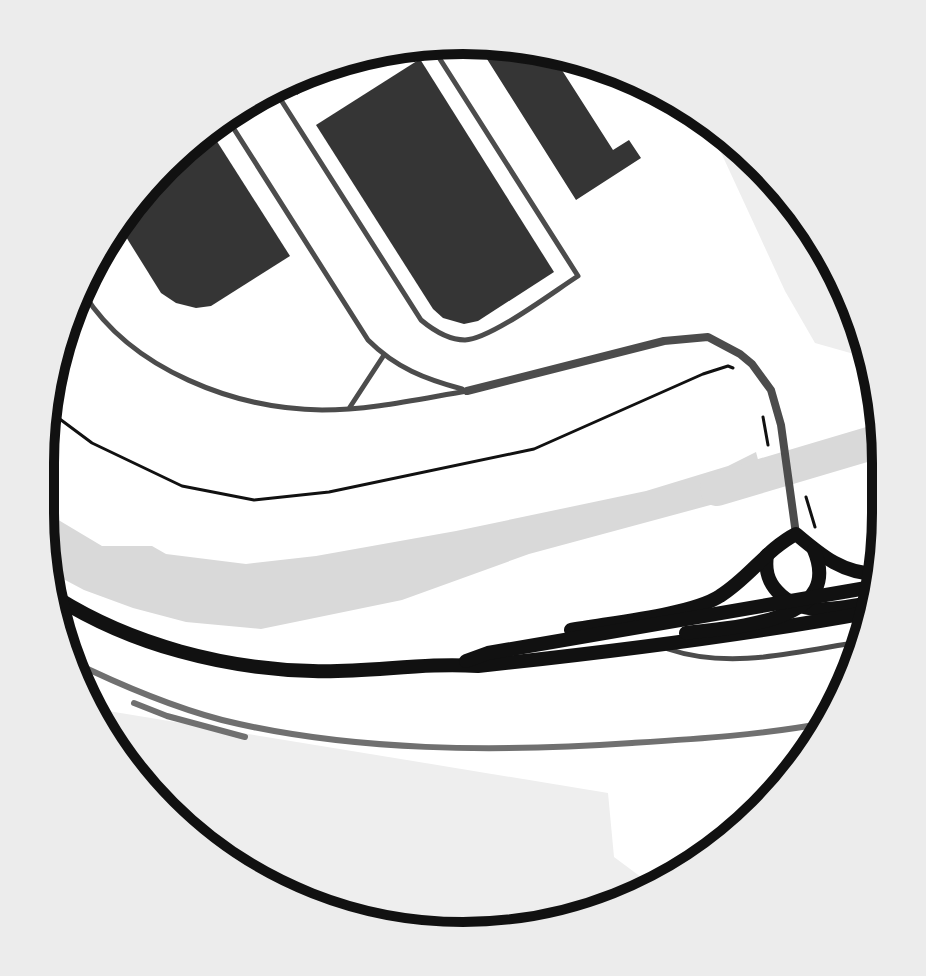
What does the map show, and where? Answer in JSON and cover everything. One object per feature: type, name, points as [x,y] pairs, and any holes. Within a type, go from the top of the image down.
[{"type":"main road","points":[[535,646],[560,632],[692,607],[717,598],[776,544],[796,534],[845,569],[868,574]]},
{"type":"main road","points":[[624,651],[655,638],[784,616],[800,602],[820,572],[814,549]]},
{"type":"main road","points":[[767,555],[765,566],[771,585],[800,602],[822,610],[861,604]]},
{"type":"main road","points":[[454,664],[488,653],[865,589]]},
{"type":"main road","points":[[64,602],[100,622],[152,642],[237,663],[314,671],[387,670],[454,664],[478,666],[624,651],[859,614]]},
{"type":"street","points":[[467,391],[664,341],[708,337],[752,364],[771,390],[781,425],[796,534]]},
{"type":"lane","points":[[279,97],[421,320],[435,332],[463,340],[484,336],[578,276],[437,55]]},
{"type":"lane","points":[[232,126],[368,340],[400,368],[426,380],[467,391]]},
{"type":"lane","points":[[88,300],[136,349],[156,362],[204,386],[287,409],[386,405],[467,391]]},
{"type":"lane","points":[[349,408],[384,355]]},
{"type":"lane","points":[[660,646],[692,657],[727,660],[850,643]]},
{"type":"path","points":[[56,417],[92,443],[182,486],[254,500],[329,492],[534,449],[703,374],[728,366]]},
{"type":"path","points":[[762,414],[770,454]]},
{"type":"path","points":[[807,497],[816,530]]},
{"type":"shaded area","points":[[716,142],[771,193],[803,236],[830,282],[857,353],[815,343],[785,291]]},
{"type":"shaded area","points":[[756,452],[766,490],[529,554],[402,600],[261,629],[186,622],[133,608],[84,590],[59,577],[57,566],[54,517],[102,546],[152,546],[166,554],[246,564],[316,556],[456,531],[646,491],[728,466]]},
{"type":"shaded area","points":[[105,710],[608,793],[614,857],[645,880],[594,900],[543,914],[463,922],[410,919],[357,908],[282,880],[236,853],[193,821],[155,783]]},
{"type":"building","points":[[484,55],[559,66],[613,150],[629,140],[641,158],[576,200]]},
{"type":"building","points":[[420,59],[554,272],[478,321],[464,324],[443,318],[433,309],[316,125]]},
{"type":"building","points":[[318,81],[297,95],[294,90]]},
{"type":"building","points":[[215,138],[290,256],[211,306],[196,308],[176,303],[161,293],[124,234],[155,193],[193,155]]},
{"type":"waterway","points":[[717,489],[871,443]]},
{"type":"railway","points":[[84,667],[144,694],[222,720],[271,731],[374,744],[478,748],[581,746],[729,736],[812,725]]},
{"type":"railway","points":[[134,703],[167,716],[245,737]]}]
